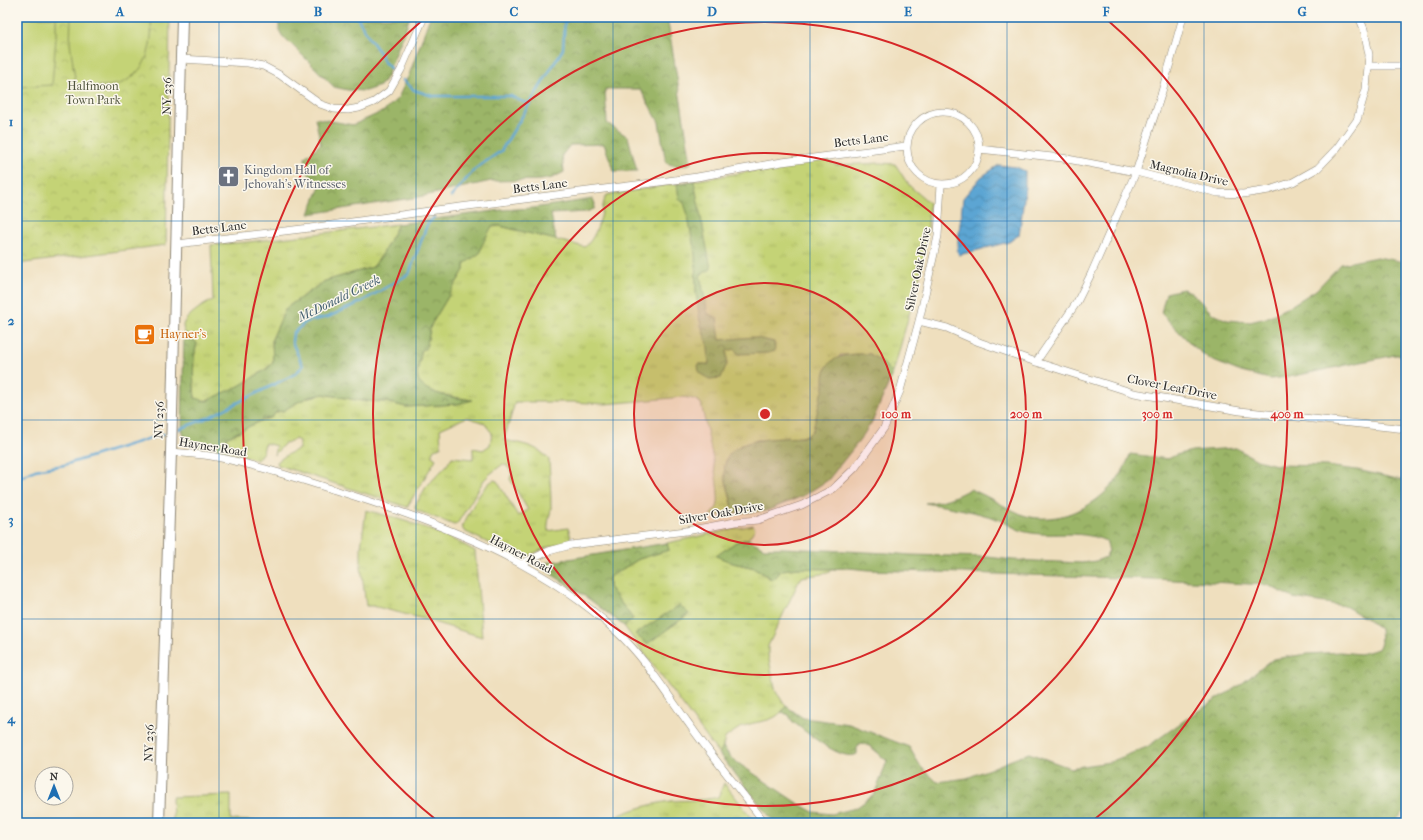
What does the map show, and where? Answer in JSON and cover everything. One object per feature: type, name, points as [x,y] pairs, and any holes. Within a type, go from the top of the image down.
[{"type":"main road","name":"NY 236","points":[[159,823],[177,244],[176,231],[182,17]]},
{"type":"street","points":[[181,59],[248,63],[263,66],[280,75],[320,104],[334,109],[348,110],[359,108],[374,102],[389,91],[401,70],[424,17]]},
{"type":"street","points":[[1036,362],[1077,302],[1136,172],[1161,95],[1183,17]]},
{"type":"street","name":"Magnolia Drive","points":[[979,149],[1062,158],[1136,172],[1218,193],[1243,194],[1269,190],[1293,182],[1318,168],[1337,148],[1357,120],[1366,89],[1369,55],[1364,29],[1358,17]]},
{"type":"street","points":[[1368,66],[1406,66]]},
{"type":"street","name":"Betts Lane","points":[[941,184],[930,182],[920,177],[912,168],[908,158],[906,146],[908,137],[913,127],[920,119],[930,113],[941,111],[952,112],[962,117],[970,123],[976,132],[979,149]]},
{"type":"street","name":"Betts Lane","points":[[177,244],[652,183],[796,160],[906,146]]},
{"type":"street","points":[[941,184],[952,183],[962,179],[970,172],[976,163],[979,149]]},
{"type":"street","name":"Silver Oak Drive","points":[[520,564],[549,551],[571,545],[686,531],[735,522],[758,520],[802,505],[833,489],[854,468],[884,428],[900,391],[919,321],[938,236],[941,184]]},
{"type":"street","name":"Clover Leaf Drive","points":[[919,321],[947,328],[979,342],[1036,362],[1134,393],[1240,411],[1406,429]]},
{"type":"street","name":"Hayner Road","points":[[171,452],[210,456],[256,466],[398,510],[461,535],[520,564],[562,589],[592,610],[617,632],[638,654],[692,728],[765,823]]},
{"type":"green space","name":"Halfmoon Town Park","points":[[17,17],[170,17],[166,245],[17,264]]},
{"type":"green space","points":[[17,17],[56,17],[56,38],[52,85],[17,87]]},
{"type":"green space","points":[[71,17],[151,17],[149,49],[144,64],[133,76],[123,83],[103,86],[76,86],[70,43]]},
{"type":"green space","points":[[279,17],[410,17],[387,76],[380,86],[365,91],[334,87],[282,36],[279,28]]},
{"type":"green space","points":[[430,17],[667,17],[691,163],[678,166],[666,163],[659,122],[640,89],[605,89],[607,123],[628,137],[637,171],[614,171],[604,144],[570,145],[562,155],[564,172],[552,178],[541,180],[491,181],[419,197],[309,214],[320,186],[307,172],[305,157],[321,144],[315,118],[353,125],[384,111],[398,98],[409,75]]},
{"type":"green space","points":[[825,159],[836,165],[881,163],[895,164],[909,185],[929,203],[928,230],[921,271],[893,373],[870,354],[840,355],[824,391],[813,430],[808,435],[802,437],[757,440],[739,446],[725,476],[734,513],[713,516],[711,514],[717,507],[717,488],[701,403],[694,399],[683,397],[605,404],[573,402],[515,402],[504,440],[534,448],[545,455],[549,460],[551,509],[548,522],[548,531],[568,528],[571,537],[570,542],[548,547],[528,556],[515,556],[464,531],[462,527],[484,488],[494,480],[497,481],[518,516],[528,510],[510,479],[512,473],[507,466],[503,464],[484,480],[457,524],[454,525],[416,510],[415,506],[426,487],[447,465],[452,457],[473,459],[473,448],[483,450],[490,445],[492,433],[484,423],[467,417],[440,429],[441,447],[434,449],[432,453],[432,456],[436,459],[407,507],[278,465],[277,462],[288,454],[299,449],[299,441],[295,439],[284,444],[274,455],[276,446],[265,443],[263,452],[257,460],[226,450],[230,450],[226,438],[258,422],[272,417],[276,412],[283,411],[309,397],[324,394],[362,401],[386,402],[406,407],[457,404],[471,400],[425,389],[417,379],[421,350],[426,348],[431,325],[464,270],[470,230],[500,226],[585,247],[596,232],[607,195]]},
{"type":"green space","points":[[694,181],[711,269],[700,275],[708,314],[717,318],[720,340],[753,337],[774,342],[775,351],[768,353],[738,354],[735,349],[727,351],[727,363],[721,378],[709,379],[699,373],[698,364],[709,364],[708,347],[700,321],[696,293],[695,254],[687,212],[684,203],[679,199],[677,184]]},
{"type":"green space","points":[[593,199],[595,204],[594,209],[586,212],[551,214],[556,240],[500,226],[492,226],[481,247],[480,253],[464,264],[464,270],[431,325],[426,348],[421,351],[418,378],[420,383],[433,392],[450,397],[473,400],[457,404],[406,407],[386,402],[362,401],[324,394],[309,397],[283,411],[276,412],[272,417],[258,422],[226,438],[231,445],[230,450],[194,446],[187,442],[184,437],[182,427],[184,332],[197,343],[193,370],[195,398],[206,401],[239,386],[267,369],[273,363],[272,339],[286,308],[325,281],[373,267],[382,255],[398,224],[501,210],[533,208]]},
{"type":"green space","points":[[398,224],[382,255],[373,267],[325,281],[286,308],[272,339],[273,363],[233,390],[215,398],[206,400],[195,398],[193,370],[197,343],[184,332],[183,326],[184,322],[191,314],[213,300],[211,245]]},
{"type":"green space","points":[[1377,257],[1404,262],[1406,260],[1406,355],[1395,355],[1294,376],[1270,379],[1241,372],[1211,360],[1192,345],[1161,313],[1166,293],[1183,289],[1191,292],[1213,314],[1227,320],[1250,322],[1266,318],[1292,305],[1316,290],[1341,264]]},
{"type":"green space","points":[[870,354],[893,373],[873,420],[860,440],[828,480],[803,496],[766,511],[734,513],[725,477],[725,463],[730,453],[739,446],[764,439],[802,437],[808,435],[813,430],[821,395],[824,390],[826,368],[833,360],[843,356]]},
{"type":"green space","points":[[1236,448],[1257,460],[1276,465],[1326,466],[1357,470],[1406,481],[1406,810],[1393,823],[1201,823],[1198,819],[1187,823],[775,823],[719,754],[723,747],[732,759],[797,803],[813,812],[832,814],[856,808],[874,795],[887,761],[870,746],[860,743],[857,748],[857,754],[850,756],[833,750],[792,721],[789,715],[784,713],[781,714],[786,706],[803,718],[849,724],[909,747],[921,767],[937,782],[967,778],[1029,753],[1070,768],[1110,762],[1147,747],[1192,715],[1240,685],[1273,659],[1308,654],[1340,652],[1360,654],[1378,649],[1381,643],[1380,629],[1367,619],[1345,606],[1293,598],[1268,585],[1154,579],[869,570],[848,568],[798,568],[782,570],[773,580],[755,568],[733,563],[716,556],[736,542],[748,539],[764,548],[987,557],[1013,560],[1082,563],[1096,561],[1106,557],[1109,551],[1106,541],[1095,537],[1074,534],[1043,534],[1022,531],[988,516],[925,503],[949,499],[970,489],[1023,515],[1039,518],[1056,517],[1073,513],[1102,495],[1114,483],[1124,469],[1130,454],[1168,459],[1176,455],[1192,451]]},
{"type":"green space","points":[[366,510],[436,532],[475,551],[482,637],[420,618],[373,606],[366,606],[361,567],[361,547]]},
{"type":"green space","points":[[753,525],[755,529],[748,539],[736,542],[717,556],[733,563],[755,568],[772,580],[782,570],[798,568],[836,569],[821,574],[801,577],[768,646],[768,655],[776,692],[786,706],[777,716],[742,727],[725,738],[723,747],[719,754],[624,626],[633,619],[609,587],[609,577],[639,559],[668,550],[667,543]]},
{"type":"green space","points":[[667,543],[669,550],[639,559],[609,577],[609,587],[633,619],[624,626],[589,599],[544,569],[544,563]]},
{"type":"green space","points":[[680,605],[689,614],[647,644],[635,634]]},
{"type":"green space","points":[[724,783],[756,823],[602,823],[645,806],[672,801],[701,800],[718,797]]},
{"type":"green space","points":[[231,795],[231,820],[272,823],[173,823],[172,797]]},
{"type":"water","points":[[999,165],[1016,167],[1025,171],[1025,192],[1019,235],[1009,242],[959,255],[957,250],[963,198],[981,177]]},
{"type":"waterway","points":[[357,17],[380,53],[384,62],[392,70]]},
{"type":"waterway","name":"McDonald Creek","points":[[451,197],[475,169],[501,151],[563,49],[565,17]]},
{"type":"waterway","points":[[403,80],[414,90],[433,96],[511,96],[523,102],[529,103]]},
{"type":"waterway","name":"McDonald Creek","points":[[179,429],[205,419],[295,374],[303,366],[292,342],[293,333],[306,322],[328,317],[361,302],[409,274],[427,225],[434,217]]},
{"type":"waterway","name":"McDonald Creek","points":[[17,479],[35,470],[64,465],[164,434]]},
{"type":"place","name":"Kingdom Hall of Jehovah’s Witnesses","points":[[228,177]]},
{"type":"place","name":"Hayner's","points":[[144,334]]}]
